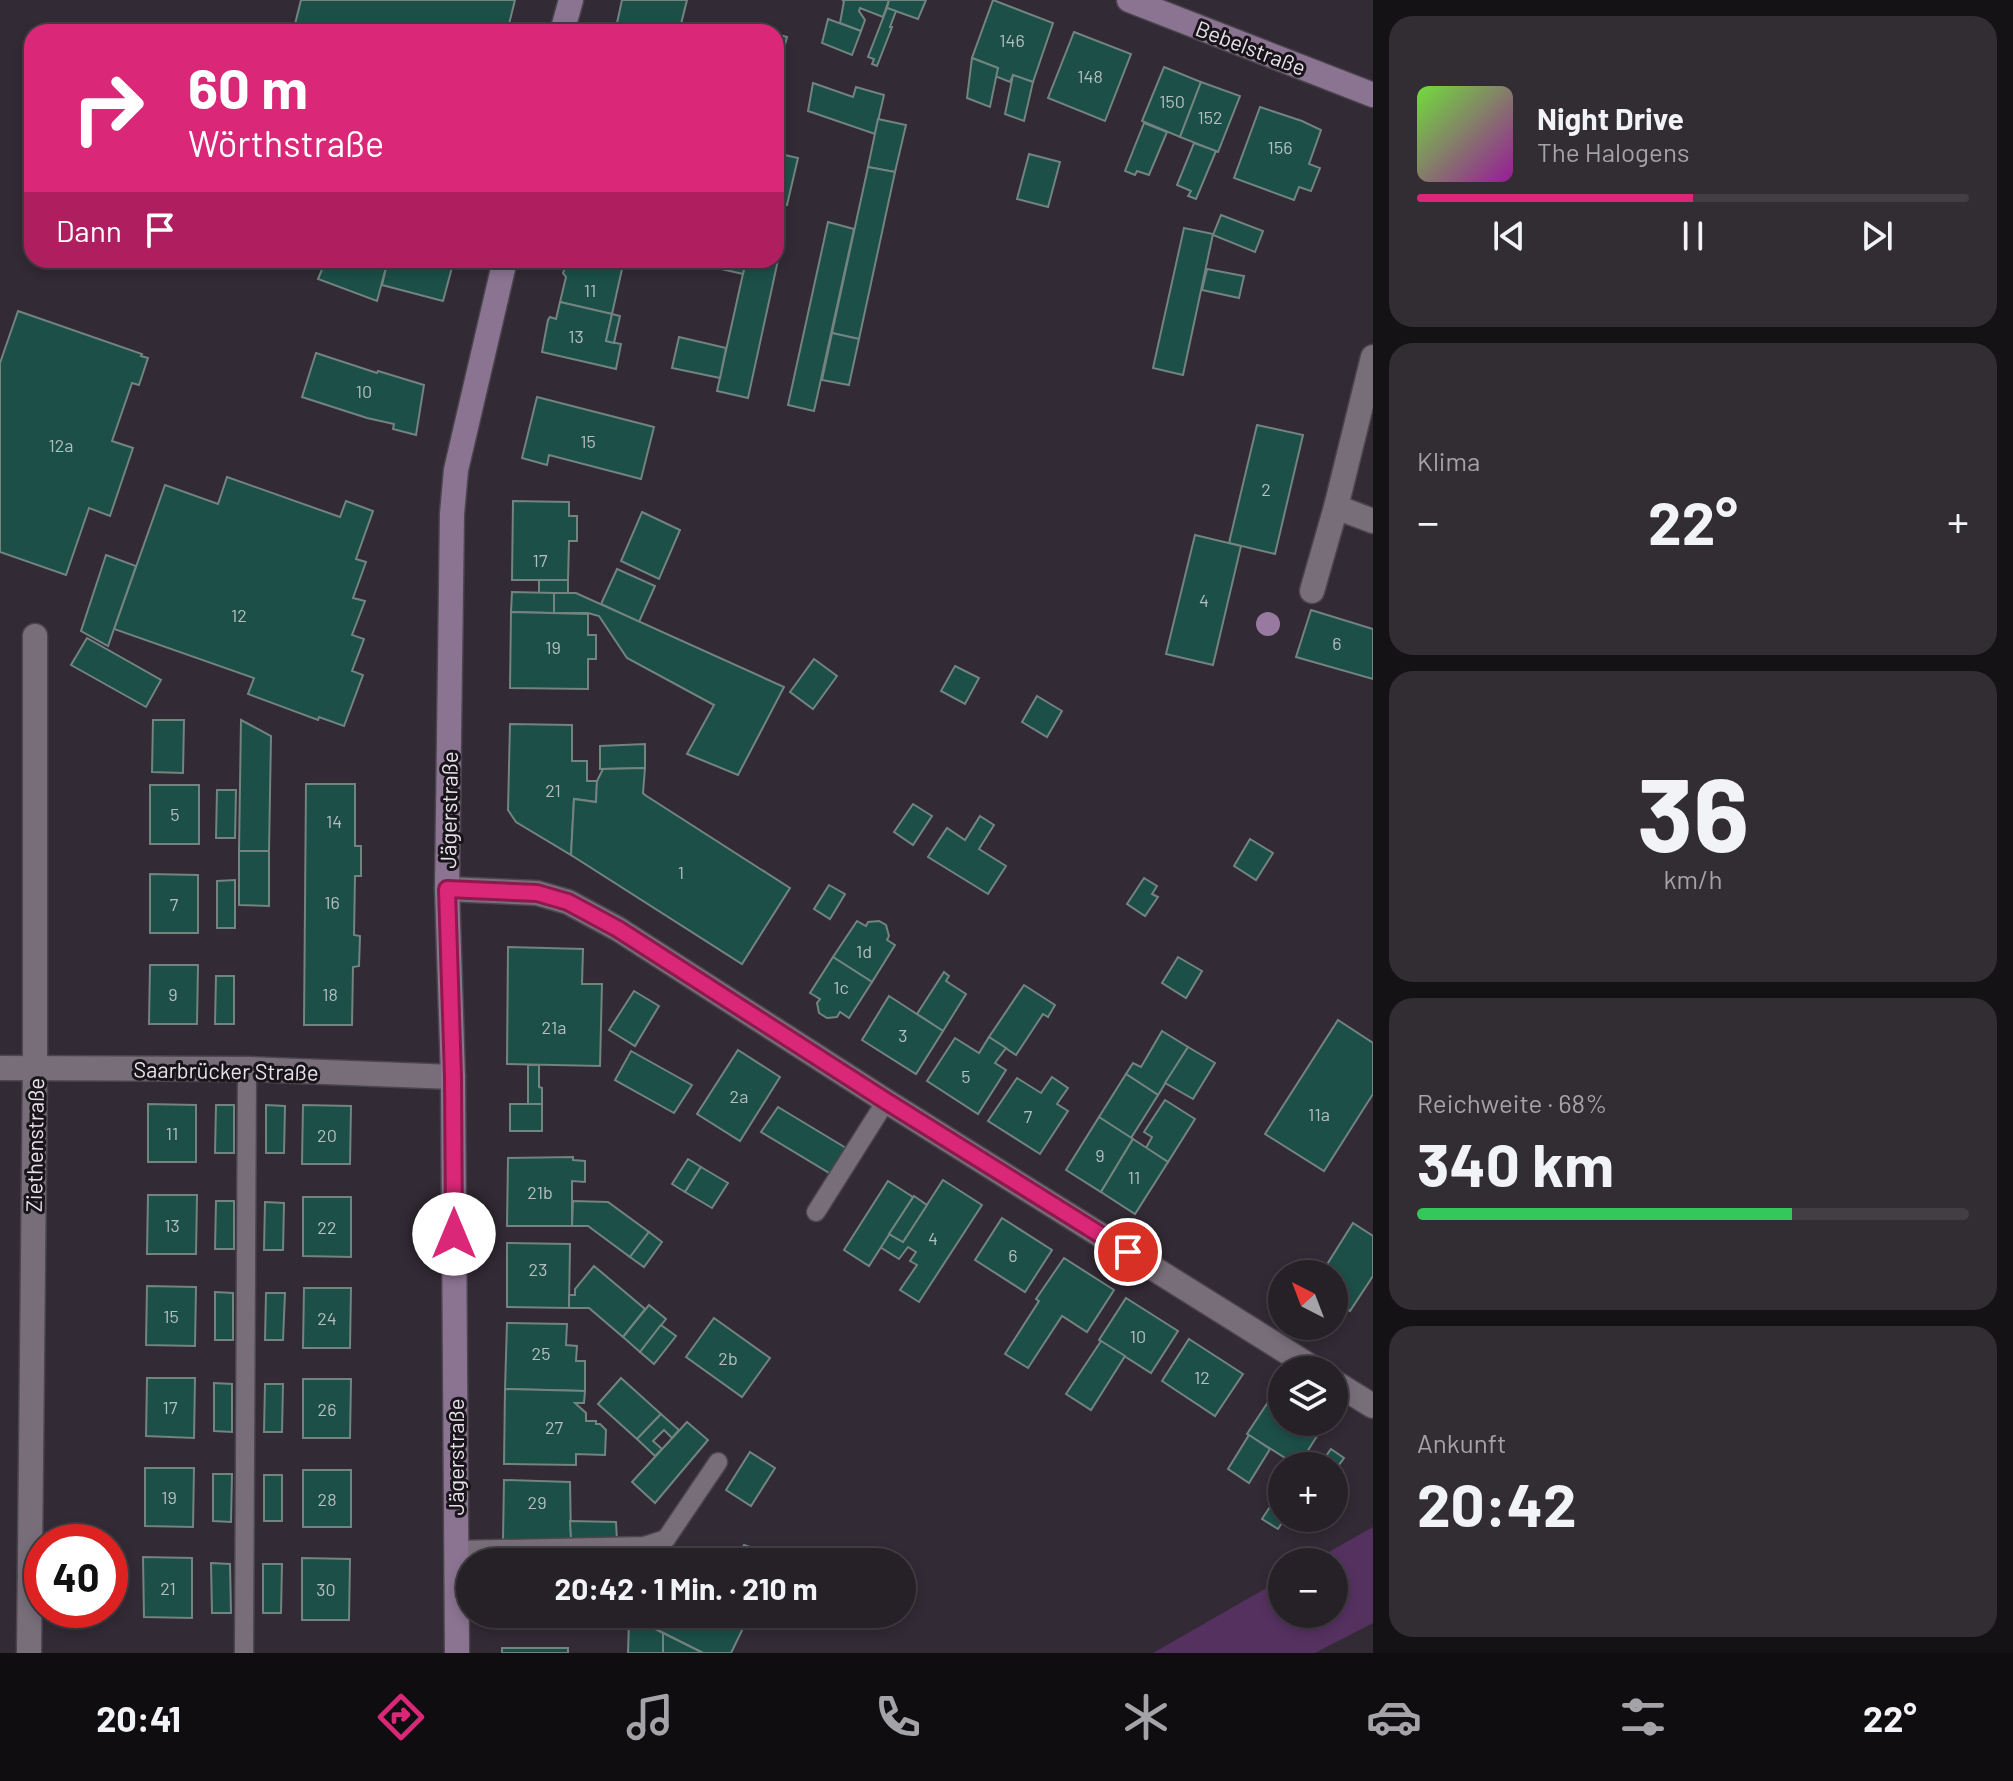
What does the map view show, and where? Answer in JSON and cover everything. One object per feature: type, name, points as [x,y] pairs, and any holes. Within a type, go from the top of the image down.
[{"type":"street","points":[[564,24],[571,0]]},
{"type":"street","name":"Bebelstraße","points":[[1129,0],[1373,95]]},
{"type":"street","name":"Jägerstraße","points":[[456,1550],[453,1077],[447,889],[452,514],[466,420],[503,268]]},
{"type":"street","points":[[1312,591],[1373,357]]},
{"type":"street","points":[[1336,507],[1373,521]]},
{"type":"street","name":"Ziethenstraße","points":[[29,1653],[35,1069],[35,636]]},
{"type":"street","points":[[447,889],[537,893],[568,902],[618,929],[1294,1356]]},
{"type":"street","name":"Saarbrücker Straße","points":[[0,1068],[247,1069],[453,1077]]},
{"type":"street","points":[[1348,1391],[1373,1406]]},
{"type":"street","name":"Jägerstraße","points":[[457,1628],[457,1653]]},
{"type":"lane","points":[[244,1653],[247,1069]]},
{"type":"lane","points":[[816,1212],[886,1101]]},
{"type":"lane","points":[[550,1548],[644,1546],[666,1539],[718,1462]]},
{"type":"shaded area","points":[[1373,1527],[1373,1623],[1315,1653],[1153,1653],[1268,1587],[1268,1628],[1348,1628],[1348,1548],[1336,1548]]},
{"type":"building","points":[[301,0],[515,0],[509,24],[295,24]]},
{"type":"building","points":[[622,0],[687,0],[681,24],[617,24]]},
{"type":"building","points":[[842,0],[889,0],[883,17],[860,8],[865,20],[861,31],[840,23]]},
{"type":"building","points":[[889,0],[926,0],[918,19],[887,8]]},
{"type":"building","points":[[993,0],[1053,23],[1033,82],[1013,75],[1010,82],[995,76],[998,68],[972,58]]},
{"type":"building","points":[[887,8],[896,11],[877,66],[872,64],[874,59],[868,57]]},
{"type":"building","points":[[828,19],[861,31],[852,55],[822,43]]},
{"type":"building","points":[[1074,32],[1131,54],[1105,121],[1048,98]]},
{"type":"building","points":[[972,58],[998,68],[990,107],[967,98]]},
{"type":"building","points":[[1164,67],[1201,82],[1180,137],[1142,121]]},
{"type":"building","points":[[1013,75],[1033,82],[1024,121],[1005,114]]},
{"type":"building","points":[[1201,82],[1240,96],[1218,152],[1180,137]]},
{"type":"building","points":[[813,83],[853,97],[856,87],[884,95],[875,134],[808,111]]},
{"type":"building","points":[[1260,107],[1321,130],[1309,164],[1320,168],[1311,191],[1299,187],[1294,200],[1234,178]]},
{"type":"building","points":[[878,119],[906,125],[895,172],[868,167]]},
{"type":"building","points":[[1144,123],[1167,132],[1149,175],[1137,171],[1135,175],[1125,171]]},
{"type":"building","points":[[1194,143],[1216,151],[1196,199],[1188,196],[1191,191],[1177,185]]},
{"type":"building","points":[[1029,154],[1060,162],[1048,207],[1017,199]]},
{"type":"building","points":[[784,155],[798,158],[787,205],[784,204]]},
{"type":"building","points":[[868,167],[895,172],[859,339],[832,333]]},
{"type":"building","points":[[1221,215],[1263,231],[1255,252],[1213,235]]},
{"type":"building","points":[[828,222],[854,229],[814,411],[788,405]]},
{"type":"building","points":[[1184,228],[1213,234],[1183,375],[1153,368]]},
{"type":"building","points":[[323,268],[386,268],[377,301],[318,279]]},
{"type":"building","points":[[386,268],[452,268],[443,301],[382,285]]},
{"type":"building","points":[[565,268],[622,268],[612,314],[560,302],[566,277],[563,273]]},
{"type":"building","points":[[717,268],[744,268],[743,274]]},
{"type":"building","points":[[744,268],[776,268],[748,398],[717,391]]},
{"type":"building","points":[[1207,269],[1244,276],[1239,298],[1202,290]]},
{"type":"building","points":[[560,302],[612,314],[606,341],[621,344],[616,369],[542,352],[548,320],[550,317],[556,319]]},
{"type":"building","points":[[18,311],[148,358],[139,385],[132,383],[112,441],[133,448],[110,516],[89,508],[66,575],[0,552],[0,363]]},
{"type":"building","points":[[612,314],[620,316],[614,343],[606,341]]},
{"type":"building","points":[[832,333],[859,339],[849,385],[822,380]]},
{"type":"building","points":[[679,337],[726,348],[720,378],[672,368]]},
{"type":"building","points":[[316,353],[424,385],[416,435],[393,429],[394,424],[302,397]]},
{"type":"building","points":[[537,397],[654,427],[641,479],[549,455],[547,465],[522,458]]},
{"type":"building","points":[[1257,425],[1303,435],[1275,554],[1229,543]]},
{"type":"building","points":[[227,477],[340,517],[346,501],[373,511],[356,559],[366,562],[353,598],[365,601],[352,635],[364,639],[352,671],[363,675],[344,726],[319,717],[318,720],[248,694],[254,678],[114,629],[165,485],[218,504]]},
{"type":"building","points":[[513,501],[569,502],[569,516],[577,516],[577,541],[569,541],[568,580],[512,580]]},
{"type":"building","points":[[642,512],[680,530],[659,579],[621,561]]},
{"type":"building","points":[[1195,535],[1241,546],[1213,665],[1166,654]]},
{"type":"building","points":[[106,555],[136,566],[108,646],[81,631]]},
{"type":"building","points":[[617,569],[655,586],[639,622],[601,604]]},
{"type":"building","points":[[539,580],[568,580],[568,593],[539,593]]},
{"type":"building","points":[[512,592],[554,593],[554,613],[511,612]]},
{"type":"building","points":[[554,593],[576,593],[784,687],[738,775],[687,754],[714,705],[627,658],[599,616],[554,613]]},
{"type":"building","points":[[1311,610],[1373,629],[1373,679],[1296,657]]},
{"type":"building","points":[[511,612],[588,614],[588,635],[596,635],[596,659],[588,659],[588,689],[510,688]]},
{"type":"building","points":[[87,638],[161,680],[146,707],[71,665]]},
{"type":"building","points":[[814,659],[837,676],[813,709],[790,692]]},
{"type":"building","points":[[955,666],[979,678],[965,704],[941,691]]},
{"type":"building","points":[[1037,696],[1062,711],[1047,737],[1022,722]]},
{"type":"building","points":[[153,720],[184,720],[183,773],[152,772]]},
{"type":"building","points":[[241,720],[271,736],[269,851],[239,851]]},
{"type":"building","points":[[510,724],[572,725],[572,761],[587,761],[587,781],[597,781],[596,802],[574,799],[571,855],[516,822],[508,810]]},
{"type":"building","points":[[645,744],[645,768],[600,769],[600,746]]},
{"type":"building","points":[[645,768],[645,795],[790,888],[742,964],[571,855],[574,799],[596,802],[597,781],[603,769]]},
{"type":"building","points":[[306,784],[355,784],[355,846],[361,846],[361,876],[355,876],[354,935],[360,936],[359,966],[353,967],[352,1025],[304,1025]]},
{"type":"building","points":[[150,785],[199,785],[199,844],[150,844]]},
{"type":"building","points":[[217,790],[236,790],[235,838],[216,838]]},
{"type":"building","points":[[913,804],[932,816],[913,845],[894,832]]},
{"type":"building","points":[[980,816],[994,825],[979,849],[1006,866],[988,894],[928,857],[947,828],[965,840]]},
{"type":"building","points":[[1250,839],[1273,853],[1256,880],[1234,866]]},
{"type":"building","points":[[239,851],[269,851],[269,906],[239,905]]},
{"type":"building","points":[[150,874],[198,875],[198,933],[150,933]]},
{"type":"building","points":[[1144,878],[1157,886],[1152,894],[1158,897],[1145,916],[1127,904]]},
{"type":"building","points":[[235,880],[235,928],[217,928],[217,881]]},
{"type":"building","points":[[829,885],[845,894],[830,919],[814,909]]},
{"type":"building","points":[[857,921],[866,926],[868,922],[879,921],[886,925],[887,940],[895,945],[872,982],[833,957]]},
{"type":"building","points":[[508,947],[583,949],[582,984],[602,984],[600,1066],[507,1064]]},
{"type":"building","points":[[833,957],[872,982],[849,1018],[840,1012],[837,1017],[827,1018],[819,1013],[817,1003],[820,999],[810,993]]},
{"type":"building","points":[[1178,957],[1202,971],[1186,998],[1162,983]]},
{"type":"building","points":[[150,965],[198,965],[197,1024],[149,1024]]},
{"type":"building","points":[[944,972],[949,976],[946,981],[966,994],[943,1031],[917,1014]]},
{"type":"building","points":[[216,976],[234,976],[234,1024],[215,1024]]},
{"type":"building","points":[[1024,985],[1055,1005],[1048,1017],[1043,1014],[1016,1055],[989,1037]]},
{"type":"building","points":[[634,991],[659,1006],[635,1046],[609,1030]]},
{"type":"building","points":[[889,996],[943,1031],[916,1074],[862,1040]]},
{"type":"building","points":[[1338,1020],[1373,1043],[1373,1094],[1324,1171],[1265,1134]]},
{"type":"building","points":[[1162,1031],[1188,1047],[1158,1095],[1126,1074],[1133,1063],[1141,1067]]},
{"type":"building","points":[[989,1037],[1006,1048],[995,1063],[1006,1070],[978,1114],[927,1081],[955,1038],[979,1053]]},
{"type":"building","points":[[1188,1047],[1215,1063],[1193,1099],[1165,1083]]},
{"type":"building","points":[[738,1050],[780,1077],[740,1141],[697,1114]]},
{"type":"building","points":[[631,1051],[692,1085],[674,1113],[615,1080]]},
{"type":"building","points":[[528,1065],[539,1065],[542,1104],[528,1104]]},
{"type":"building","points":[[1126,1074],[1158,1095],[1131,1138],[1099,1117]]},
{"type":"building","points":[[1052,1077],[1068,1088],[1057,1104],[1068,1111],[1040,1154],[988,1121],[1017,1078],[1041,1093]]},
{"type":"building","points":[[1165,1100],[1195,1119],[1168,1162],[1146,1148],[1152,1137],[1144,1132]]},
{"type":"building","points":[[148,1104],[196,1105],[196,1162],[148,1162]]},
{"type":"building","points":[[510,1104],[542,1104],[542,1131],[510,1131]]},
{"type":"building","points":[[216,1105],[234,1105],[234,1153],[215,1153]]},
{"type":"building","points":[[266,1105],[285,1106],[284,1153],[266,1153]]},
{"type":"building","points":[[303,1105],[351,1106],[350,1164],[302,1164]]},
{"type":"building","points":[[778,1107],[846,1148],[831,1174],[761,1132]]},
{"type":"building","points":[[1099,1117],[1133,1139],[1101,1192],[1066,1170]]},
{"type":"building","points":[[1133,1139],[1168,1162],[1135,1214],[1101,1192]]},
{"type":"building","points":[[573,1157],[573,1160],[585,1161],[585,1182],[572,1181],[572,1226],[507,1226],[508,1158]]},
{"type":"building","points":[[688,1159],[701,1167],[685,1192],[672,1184]]},
{"type":"building","points":[[701,1167],[728,1183],[712,1208],[685,1192]]},
{"type":"building","points":[[943,1180],[982,1205],[919,1302],[900,1290],[917,1265],[910,1261],[916,1252],[908,1247],[899,1259],[880,1247],[889,1234],[903,1242]]},
{"type":"building","points":[[888,1181],[913,1197],[869,1266],[844,1250]]},
{"type":"building","points":[[148,1195],[197,1195],[196,1254],[147,1254]]},
{"type":"building","points":[[914,1196],[927,1205],[903,1242],[889,1234]]},
{"type":"building","points":[[303,1197],[351,1197],[351,1257],[303,1256]]},
{"type":"building","points":[[216,1201],[234,1201],[234,1249],[215,1249]]},
{"type":"building","points":[[573,1201],[608,1202],[649,1232],[630,1257],[588,1226],[572,1226]]},
{"type":"building","points":[[265,1202],[284,1203],[283,1250],[264,1250]]},
{"type":"building","points":[[1002,1218],[1052,1250],[1025,1292],[975,1260]]},
{"type":"building","points":[[1353,1223],[1373,1236],[1373,1276],[1350,1311],[1348,1260],[1330,1260]]},
{"type":"building","points":[[649,1232],[662,1242],[644,1267],[630,1257]]},
{"type":"building","points":[[507,1243],[570,1244],[569,1308],[507,1307]]},
{"type":"building","points":[[1064,1258],[1114,1290],[1087,1332],[1062,1316],[1028,1368],[1005,1354]]},
{"type":"building","points":[[594,1266],[645,1309],[623,1337],[589,1308],[569,1308],[569,1295],[575,1295],[575,1289]]},
{"type":"building","points":[[147,1286],[196,1287],[195,1346],[146,1345]]},
{"type":"building","points":[[304,1288],[351,1288],[350,1348],[303,1348]]},
{"type":"building","points":[[215,1292],[233,1293],[233,1340],[215,1340]]},
{"type":"building","points":[[266,1293],[285,1293],[283,1340],[265,1340]]},
{"type":"building","points":[[1126,1298],[1178,1331],[1151,1373],[1099,1340]]},
{"type":"building","points":[[649,1305],[666,1319],[640,1352],[623,1337]]},
{"type":"building","points":[[714,1318],[770,1358],[742,1397],[686,1357]]},
{"type":"building","points":[[507,1323],[567,1324],[566,1345],[577,1346],[576,1361],[585,1361],[585,1391],[505,1389]]},
{"type":"building","points":[[661,1325],[676,1336],[654,1364],[640,1352]]},
{"type":"building","points":[[1189,1339],[1243,1374],[1215,1416],[1162,1381]]},
{"type":"building","points":[[1101,1341],[1125,1356],[1091,1410],[1066,1394]]},
{"type":"building","points":[[147,1378],[195,1378],[194,1438],[146,1436]]},
{"type":"building","points":[[621,1378],[661,1414],[637,1439],[598,1404]]},
{"type":"building","points":[[303,1379],[351,1379],[350,1438],[303,1438]]},
{"type":"building","points":[[214,1383],[232,1384],[232,1432],[214,1431]]},
{"type":"building","points":[[265,1384],[283,1384],[282,1432],[264,1432]]},
{"type":"building","points":[[505,1389],[585,1391],[584,1403],[575,1403],[586,1413],[586,1421],[596,1421],[606,1430],[605,1455],[576,1454],[576,1465],[504,1464]]},
{"type":"building","points":[[1268,1402],[1268,1436],[1317,1436],[1307,1452],[1276,1452],[1247,1434]]},
{"type":"building","points":[[661,1414],[679,1430],[672,1438],[664,1430],[653,1441],[662,1449],[655,1456],[637,1439]]},
{"type":"building","points":[[687,1422],[708,1440],[655,1503],[632,1482]]},
{"type":"building","points":[[1249,1435],[1270,1449],[1249,1483],[1228,1469]]},
{"type":"building","points":[[750,1452],[775,1468],[751,1506],[726,1490]]},
{"type":"building","points":[[145,1468],[194,1468],[193,1527],[145,1526]]},
{"type":"building","points":[[303,1470],[351,1470],[351,1527],[303,1527]]},
{"type":"building","points":[[213,1474],[232,1474],[231,1522],[213,1521]]},
{"type":"building","points":[[264,1475],[282,1475],[282,1521],[264,1521]]},
{"type":"building","points":[[504,1480],[570,1482],[571,1540],[503,1540]]},
{"type":"building","points":[[570,1521],[616,1522],[617,1540],[571,1539]]},
{"type":"building","points":[[143,1557],[192,1558],[192,1618],[144,1617]]},
{"type":"building","points":[[302,1558],[350,1559],[349,1620],[302,1620]]},
{"type":"building","points":[[211,1563],[230,1564],[231,1613],[212,1613]]},
{"type":"building","points":[[263,1564],[282,1564],[281,1613],[263,1613]]},
{"type":"building","points":[[629,1628],[653,1628],[663,1633],[663,1653],[628,1653]]},
{"type":"building","points":[[654,1628],[743,1628],[731,1653],[703,1653]]},
{"type":"building","points":[[663,1633],[703,1653],[663,1653]]},
{"type":"building","points":[[502,1648],[568,1648],[568,1653],[502,1653]]},
{"type":"route","points":[[454,1234],[447,889],[537,893],[568,902],[618,929],[1128,1252]]}]
